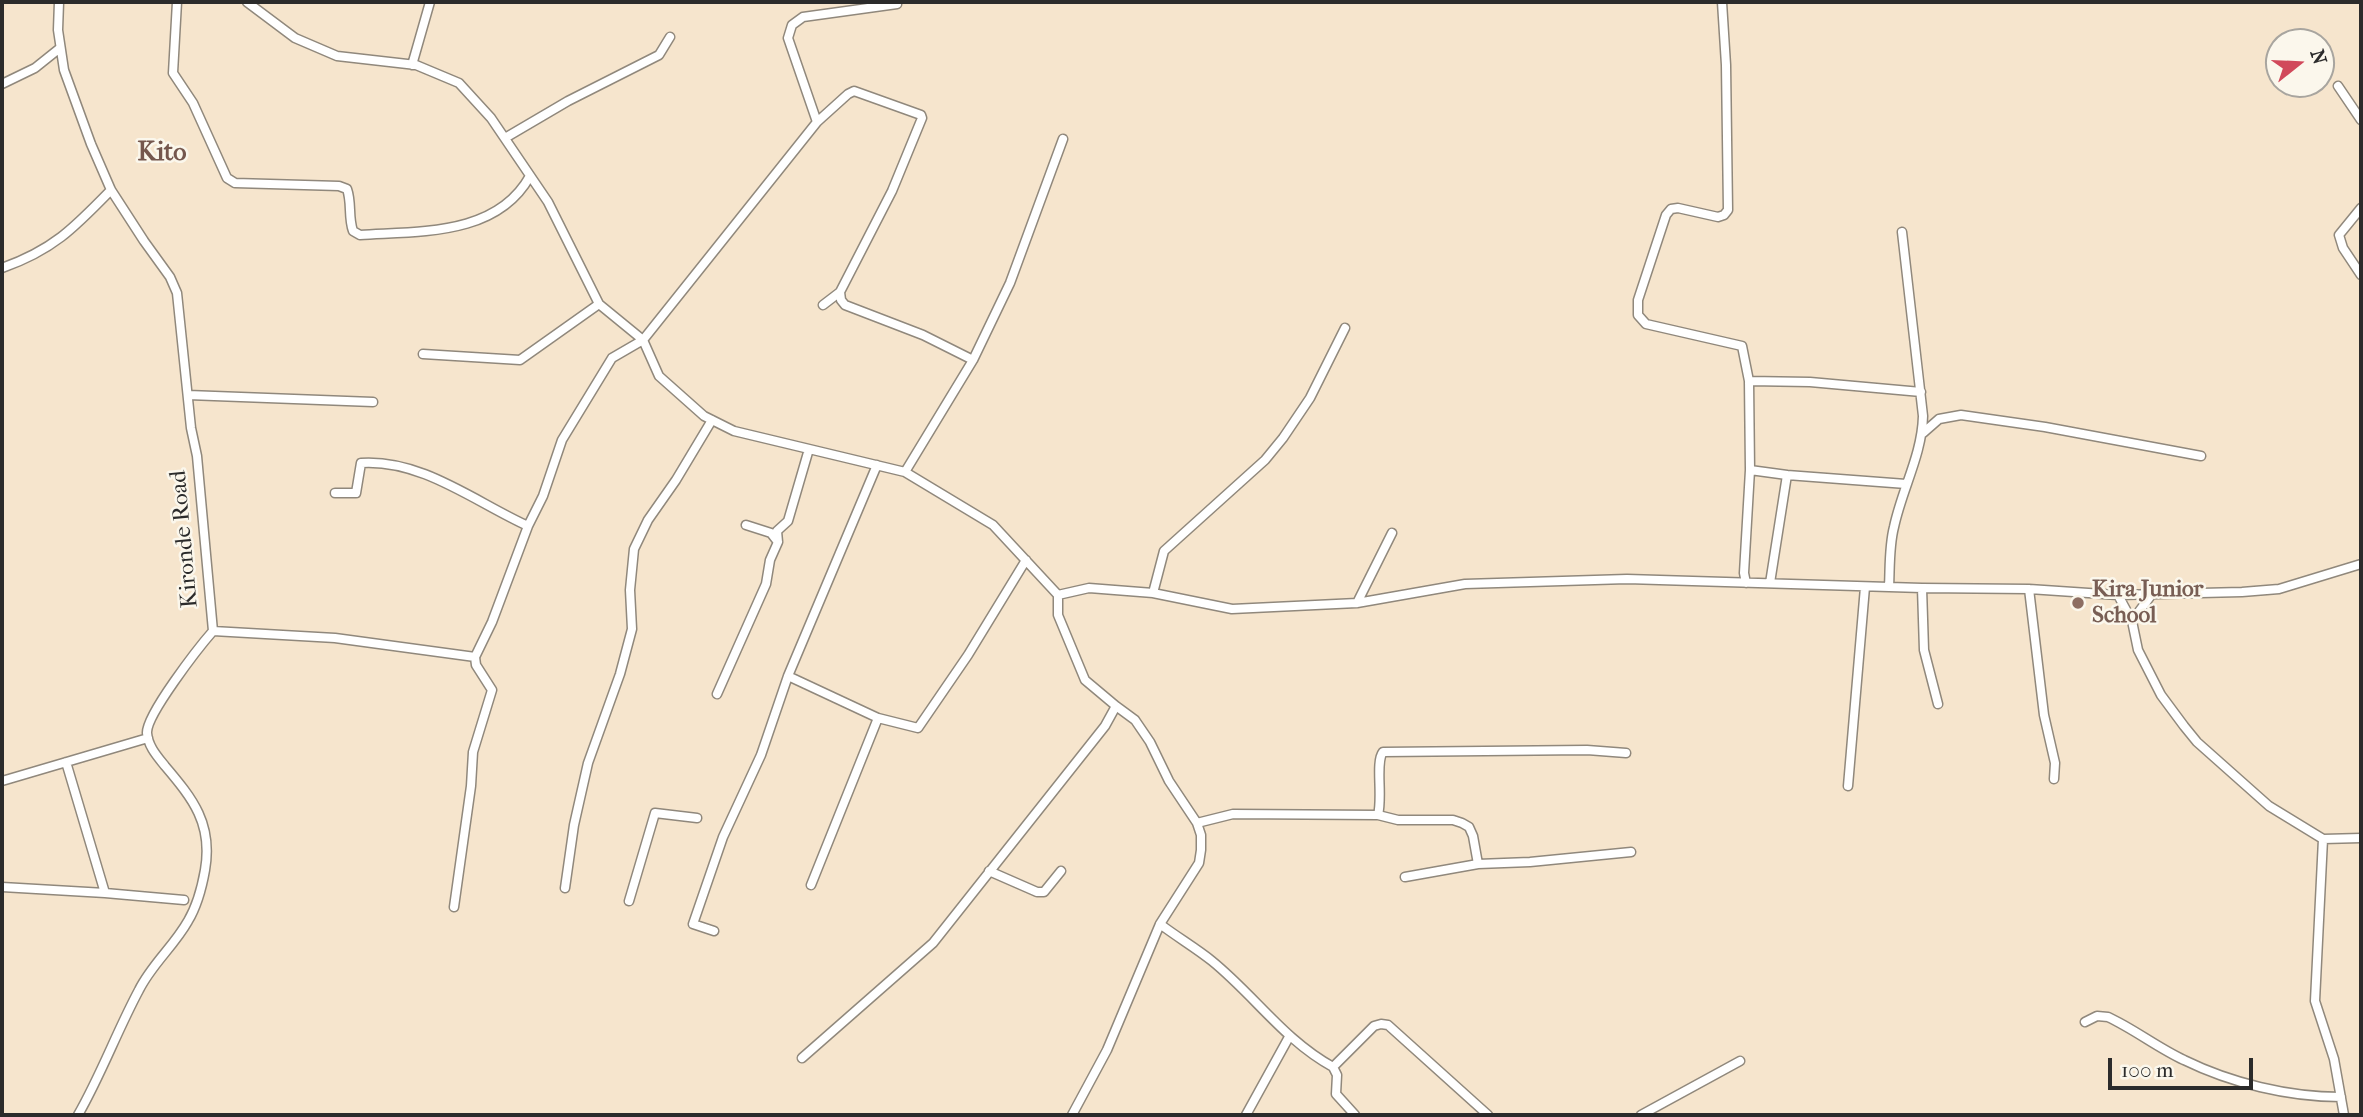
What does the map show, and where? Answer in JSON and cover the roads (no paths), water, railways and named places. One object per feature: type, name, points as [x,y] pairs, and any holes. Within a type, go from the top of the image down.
[{"type":"street","name":"Kironde Road","points":[[59,2],[60,48],[69,83],[111,190],[170,277],[177,292],[197,456],[213,631],[196,651],[149,723],[148,738]]},
{"type":"street","points":[[177,2],[173,73],[193,103],[227,178],[235,183],[339,186],[347,189],[350,198],[350,224],[353,231],[360,235],[422,231],[471,223],[509,204],[530,176]]},
{"type":"street","points":[[247,2],[295,38],[337,56],[412,65],[459,83],[491,118],[548,202],[600,304],[643,340],[659,376],[704,416],[734,431],[905,472],[993,525],[1058,594],[1058,615],[1085,681],[1136,720],[1169,781],[1197,823],[1201,835],[1199,863],[1160,924],[1107,1050],[1072,1115]]},
{"type":"street","points":[[412,65],[430,2]]},
{"type":"street","points":[[1722,2],[1726,65],[1728,209],[1724,215],[1718,217],[1678,208],[1671,209],[1666,215],[1637,308],[1638,315],[1646,324],[1742,346],[1749,381],[1750,470],[1744,573],[1746,583]]},
{"type":"street","points":[[817,122],[788,38],[792,25],[803,17],[897,4]]},
{"type":"street","points":[[505,138],[568,101],[659,55],[670,37]]},
{"type":"street","points":[[2,84],[35,68],[60,48]]},
{"type":"street","points":[[2338,86],[2361,120]]},
{"type":"street","points":[[454,907],[469,807],[473,752],[492,690],[476,665],[475,657],[492,622],[528,526],[543,496],[562,440],[612,358],[643,340],[817,122],[854,91],[921,115],[922,118],[892,191],[839,292],[823,305]]},
{"type":"street","points":[[905,472],[973,359],[1010,283],[1063,139]]},
{"type":"street","points":[[2,268],[38,254],[58,240],[111,190]]},
{"type":"street","points":[[2361,208],[2341,230],[2339,239],[2361,275]]},
{"type":"street","points":[[1889,587],[1894,528],[1923,433],[1921,392],[1902,232]]},
{"type":"street","points":[[839,292],[845,304],[923,335],[973,359]]},
{"type":"street","points":[[423,354],[520,360],[600,304]]},
{"type":"street","points":[[1153,593],[1164,551],[1265,460],[1283,438],[1311,398],[1345,328]]},
{"type":"street","points":[[1749,381],[1810,382],[1921,392]]},
{"type":"street","points":[[188,395],[373,402]]},
{"type":"street","points":[[1923,433],[1939,419],[1961,415],[2045,427],[2201,456]]},
{"type":"street","points":[[565,888],[574,825],[588,763],[620,674],[632,629],[630,590],[634,549],[648,520],[712,420]]},
{"type":"street","points":[[717,694],[766,584],[778,542],[777,531],[788,522],[809,449]]},
{"type":"street","points":[[335,493],[356,493],[361,463],[385,463],[419,472],[458,489],[528,526]]},
{"type":"street","points":[[714,931],[694,924],[723,837],[761,755],[788,676],[877,465]]},
{"type":"street","points":[[1750,470],[1906,484]]},
{"type":"street","points":[[1770,583],[1787,475]]},
{"type":"street","points":[[746,525],[771,533],[778,542]]},
{"type":"street","points":[[1357,603],[1392,533]]},
{"type":"street","points":[[788,676],[878,718],[918,729],[968,655],[1026,560]]},
{"type":"street","points":[[1058,594],[1089,588],[1153,593],[1232,609],[1357,603],[1465,584],[1627,579],[1864,587],[2029,589],[2118,595],[2279,589],[2361,564]]},
{"type":"street","points":[[1848,786],[1864,587]]},
{"type":"street","points":[[1922,588],[1924,650],[1938,704]]},
{"type":"street","points":[[2029,589],[2044,715],[2055,763],[2054,779]]},
{"type":"street","points":[[2132,621],[2152,594]]},
{"type":"street","points":[[2118,595],[2132,621],[2138,650],[2161,695],[2197,741],[2269,806],[2299,827],[2323,839],[2361,838]]},
{"type":"street","points":[[213,631],[335,638],[475,657]]},
{"type":"street","points":[[802,1058],[933,943],[1105,726],[1116,706]]},
{"type":"street","points":[[811,885],[878,718]]},
{"type":"street","points":[[2,781],[148,738],[152,751],[192,799],[203,821],[206,840],[205,869],[197,902],[188,921],[150,970],[78,1115]]},
{"type":"street","points":[[1378,815],[1382,793],[1379,763],[1383,752],[1626,752]]},
{"type":"street","points":[[66,762],[105,892]]},
{"type":"street","points":[[629,901],[655,813],[697,818]]},
{"type":"street","points":[[1197,823],[1233,814],[1378,815],[1398,820],[1453,820],[1469,827],[1478,864]]},
{"type":"street","points":[[2323,839],[2315,1001],[2334,1059],[2344,1115]]},
{"type":"street","points":[[1405,877],[1478,864],[1631,852]]},
{"type":"street","points":[[989,871],[1037,892],[1044,892],[1061,871]]},
{"type":"street","points":[[2,887],[105,892],[184,900]]},
{"type":"street","points":[[1160,924],[1213,962],[1289,1037],[1333,1068],[1337,1078],[1336,1094],[1355,1115]]},
{"type":"street","points":[[2085,1022],[2097,1016],[2108,1017],[2182,1059],[2238,1080],[2307,1096],[2341,1097]]},
{"type":"street","points":[[1333,1068],[1374,1026],[1388,1025],[1488,1115]]},
{"type":"street","points":[[1246,1115],[1289,1037]]},
{"type":"street","points":[[1640,1115],[1740,1061]]},
{"type":"place","name":"Kira Junior School","points":[[2078,603]]},
{"type":"district","name":"Kito","points":[[162,154]]}]
